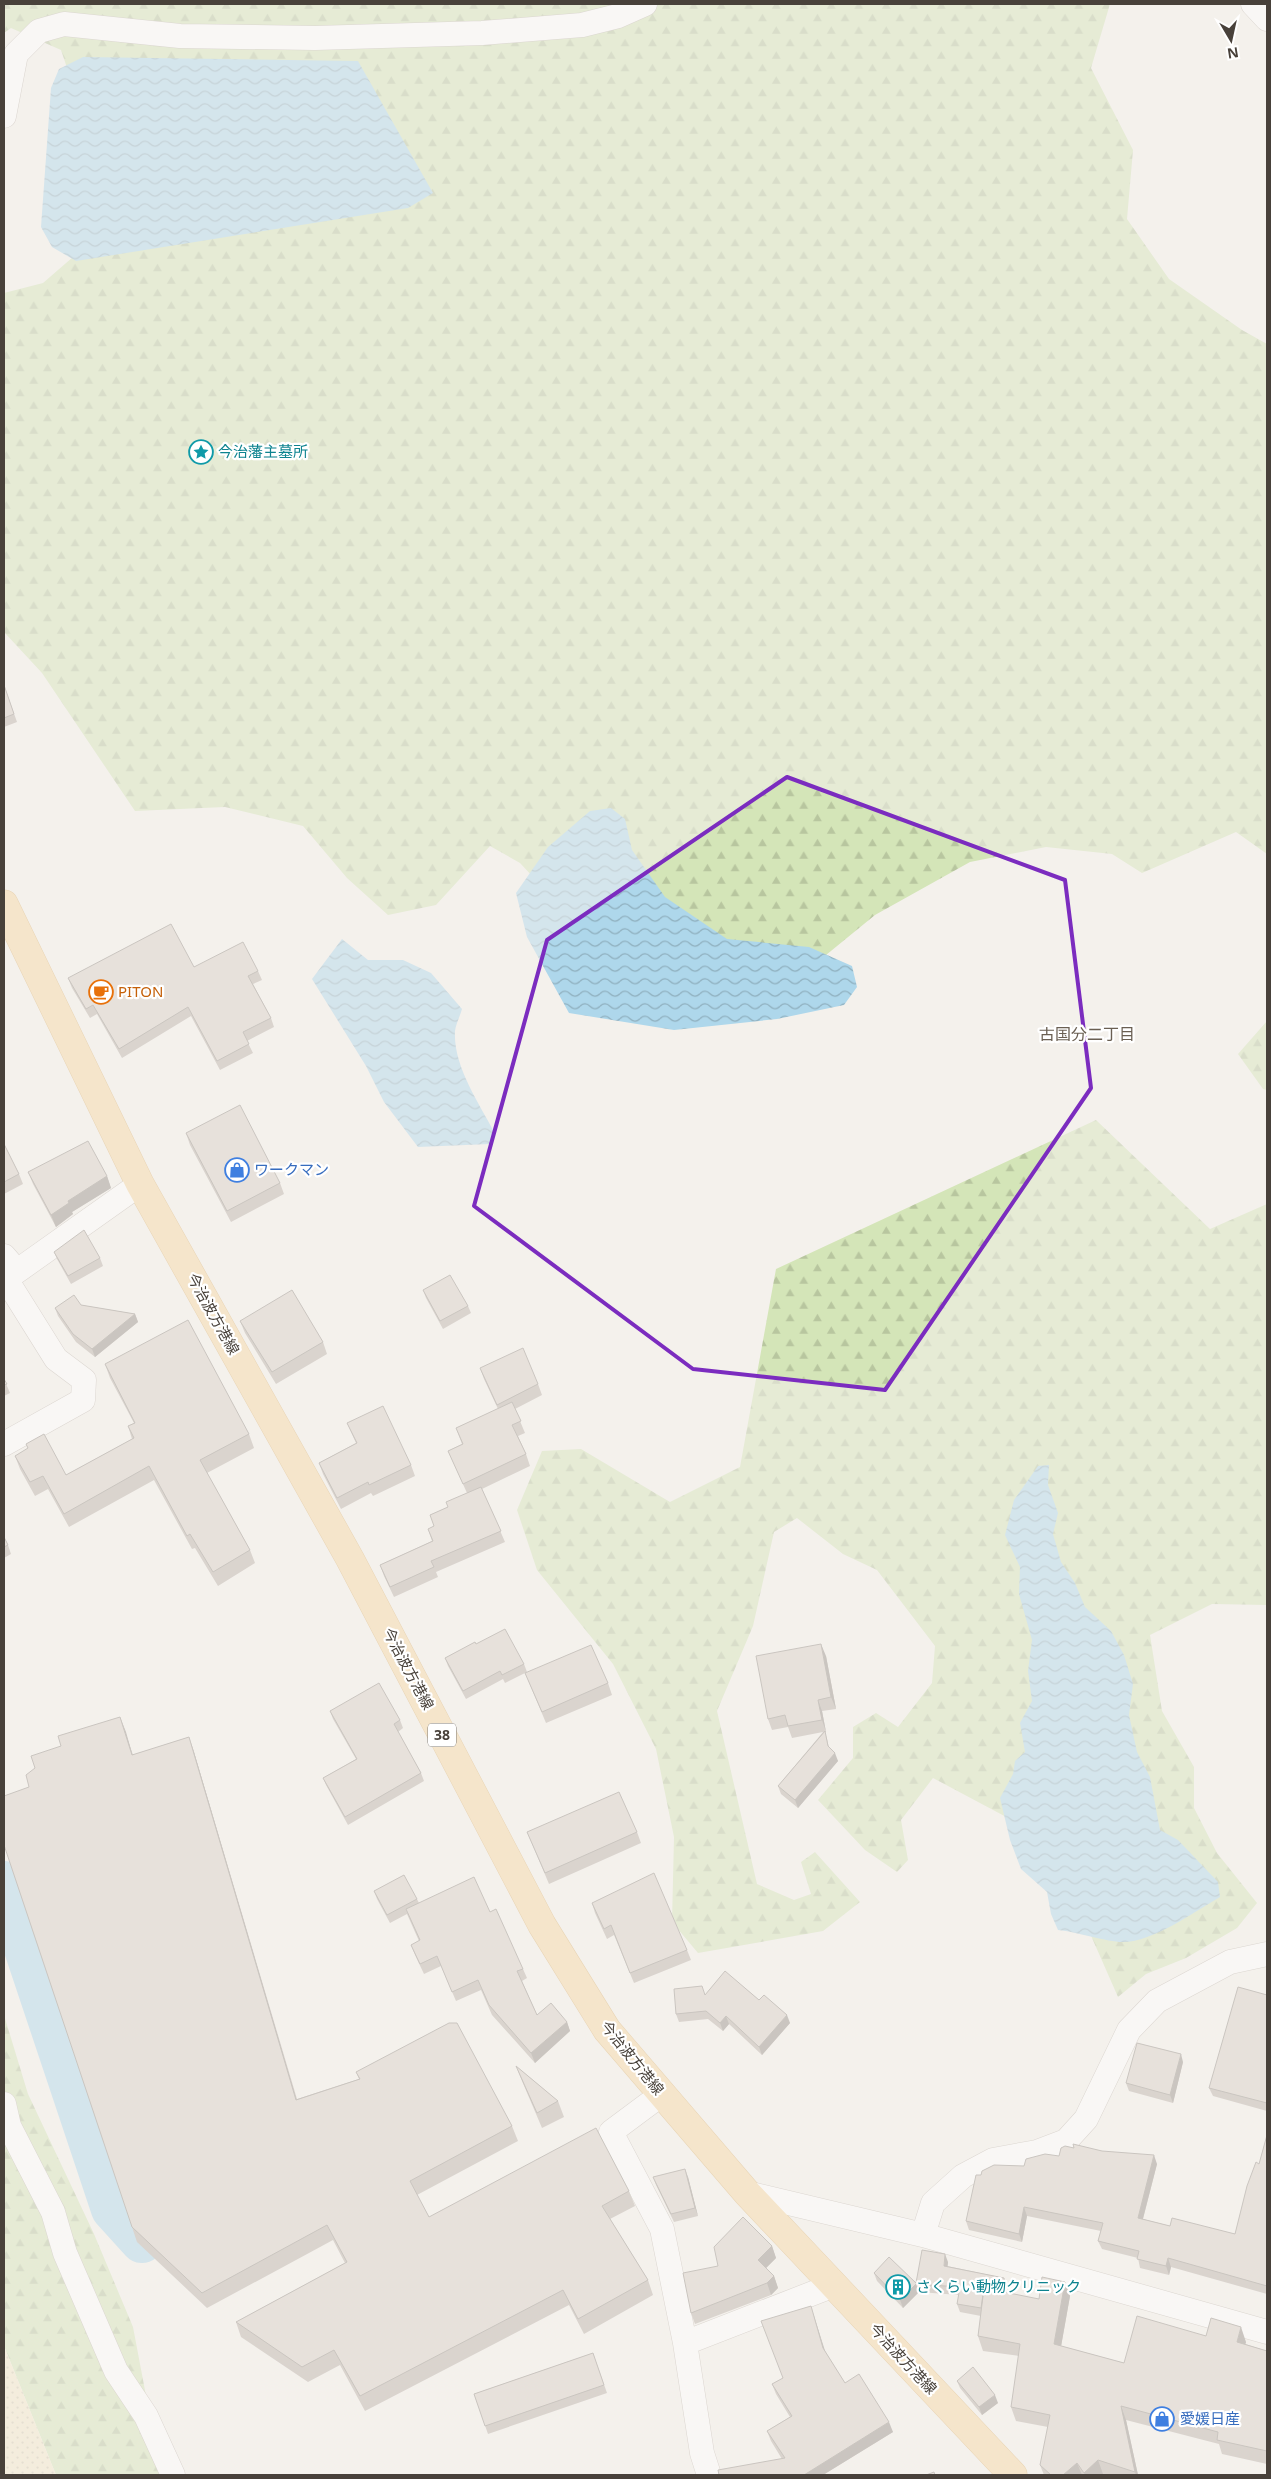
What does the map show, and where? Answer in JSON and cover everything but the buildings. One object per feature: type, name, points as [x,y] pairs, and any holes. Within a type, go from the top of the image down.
[{"type":"main road","name":"今治波方港線","points":[[4,906],[140,1184],[350,1559],[542,1925],[607,2030],[747,2193],[1013,2475]]},
{"type":"street","points":[[4,116],[16,54],[39,31],[64,24],[180,36],[316,38],[482,33],[582,25],[618,16],[645,4]]},
{"type":"street","points":[[1253,4],[1267,19]]},
{"type":"street","points":[[4,1444],[83,1400],[84,1380],[56,1359],[8,1272],[140,1184]]},
{"type":"street","points":[[923,2235],[933,2203],[963,2176],[993,2160],[1037,2152],[1066,2141],[1086,2118],[1129,2030],[1157,2001],[1230,1962],[1267,1954]]},
{"type":"street","points":[[662,2094],[611,2132],[662,2229],[685,2343],[702,2453],[709,2475]]},
{"type":"street","points":[[4,2104],[9,2126],[52,2212],[65,2253],[116,2371],[146,2416],[173,2475]]},
{"type":"street","points":[[747,2193],[923,2235],[1267,2332]]},
{"type":"street","points":[[685,2343],[834,2285]]},
{"type":"highlighted area","points":[[787,777],[1065,880],[1091,1088],[885,1390],[693,1369],[474,1206],[547,940]]},
{"type":"green space","points":[[4,4],[1110,4],[1091,68],[1133,150],[1127,219],[1169,279],[1242,330],[1267,344],[1267,854],[1236,832],[1142,873],[1112,854],[1046,847],[970,862],[875,915],[793,982],[601,950],[520,863],[490,846],[436,905],[388,915],[347,878],[303,826],[225,807],[135,811],[42,673],[4,632],[4,293],[43,283],[118,218],[61,50],[11,28],[4,33]]},
{"type":"green space","points":[[1267,1021],[1267,1090],[1263,1089],[1238,1054]]},
{"type":"green space","points":[[1096,1120],[1210,1229],[1267,1204],[1267,1605],[1212,1604],[1150,1635],[1162,1711],[1194,1767],[1194,1808],[1217,1853],[1257,1903],[1237,1928],[1186,1958],[1146,1974],[1118,1997],[1085,1922],[1029,1829],[933,1778],[901,1820],[908,1860],[897,1872],[865,1850],[818,1800],[853,1758],[853,1727],[876,1713],[898,1727],[932,1683],[935,1646],[877,1570],[843,1554],[797,1518],[774,1532],[753,1626],[717,1711],[757,1884],[794,1900],[811,1894],[801,1862],[815,1852],[860,1902],[823,1931],[698,1953],[672,1922],[674,1837],[656,1749],[613,1664],[537,1570],[517,1510],[542,1451],[581,1449],[670,1502],[740,1467],[776,1269]]},
{"type":"green space","points":[[4,2015],[28,2094],[94,2234],[133,2327],[161,2475],[56,2475],[4,2346]]},
{"type":"sand","points":[[4,2346],[56,2475],[4,2475]]},
{"type":"water","points":[[83,57],[358,61],[433,193],[408,208],[76,261],[52,247],[41,227],[51,88],[59,69]]},
{"type":"water","points":[[611,808],[625,819],[632,850],[665,897],[727,939],[809,947],[852,966],[857,987],[844,1005],[777,1019],[674,1030],[569,1013],[527,937],[516,893],[548,847],[590,811]]},
{"type":"water","points":[[342,939],[368,960],[403,960],[431,973],[462,1009],[455,1031],[455,1044],[468,1084],[494,1132],[490,1144],[418,1147],[384,1102],[366,1066],[312,979]]},
{"type":"water","points":[[1049,1465],[1048,1485],[1058,1513],[1053,1534],[1061,1562],[1075,1583],[1085,1607],[1111,1631],[1124,1655],[1133,1684],[1129,1715],[1137,1752],[1150,1777],[1160,1830],[1178,1840],[1218,1882],[1220,1897],[1160,1932],[1135,1941],[1116,1942],[1058,1930],[1051,1914],[1047,1892],[1021,1869],[1010,1840],[1000,1798],[1013,1774],[1015,1761],[1025,1752],[1020,1723],[1032,1701],[1028,1671],[1032,1640],[1019,1594],[1020,1567],[1005,1535],[1014,1500],[1038,1466]]},
{"type":"waterway","points":[[4,1883],[113,2209],[142,2241]]},
{"type":"place","name":"今治藩主墓所","points":[[201,452]]},
{"type":"place","name":"PITON","points":[[101,992]]},
{"type":"place","name":"ワークマン","points":[[237,1170]]},
{"type":"place","name":"さくらい動物クリニック","points":[[898,2287]]},
{"type":"place","name":"愛媛日産","points":[[1162,2419]]},
{"type":"district","name":"古国分二丁目","points":[[1087,1034]]}]
